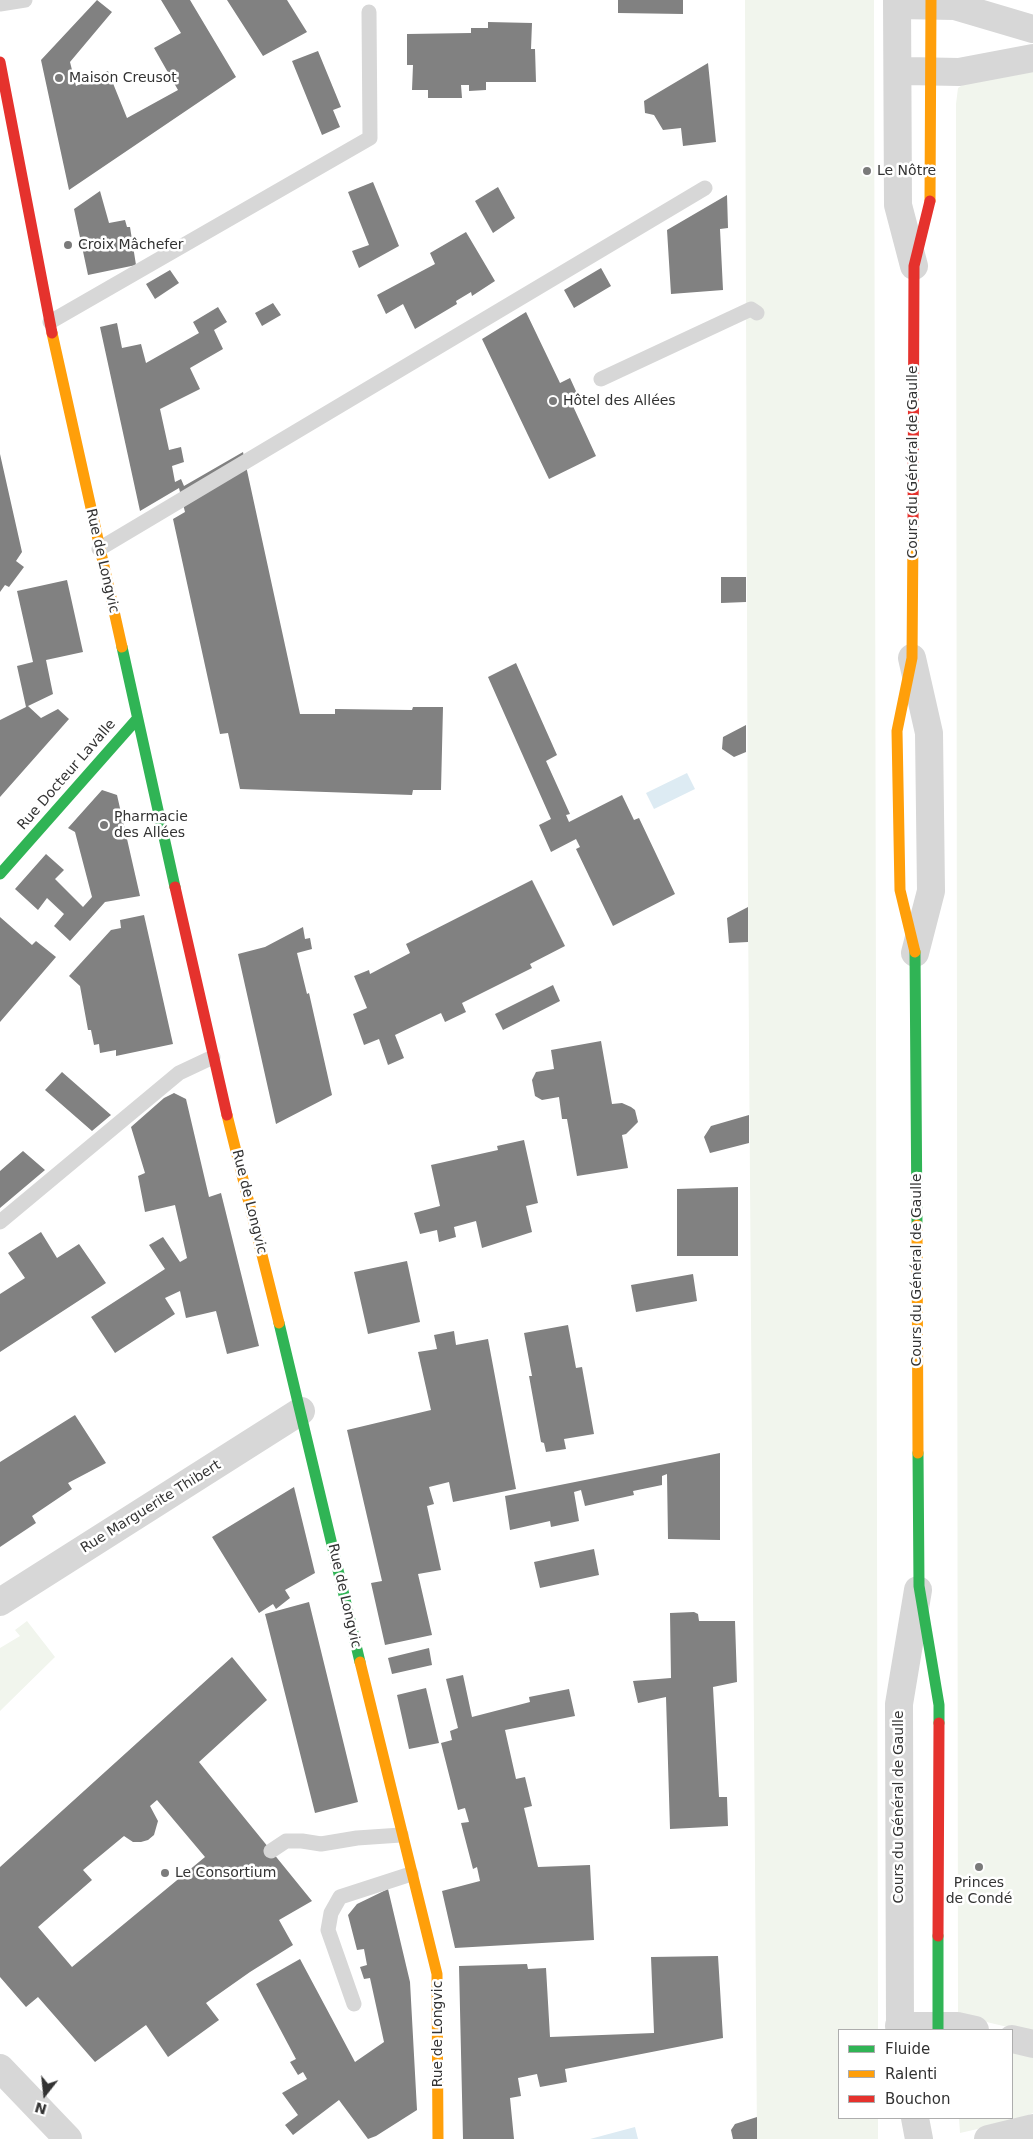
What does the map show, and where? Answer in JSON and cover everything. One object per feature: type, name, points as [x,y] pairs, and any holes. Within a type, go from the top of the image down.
[{"type":"street","points":[[897,2],[955,6],[1033,29]]},
{"type":"street","name":"Cours du Général de Gaulle","points":[[897,2],[898,205],[914,266],[912,658],[929,733],[931,892],[915,953],[919,1586],[938,1705],[938,2028]]},
{"type":"street","name":"Cours du Général de Gaulle","points":[[914,266],[930,208],[930,3]]},
{"type":"street","points":[[898,71],[959,72],[1033,58]]},
{"type":"street","name":"Rue de Longvic","points":[[0,62],[50,322],[98,549],[213,1057],[301,1411],[401,1835],[437,1974],[438,2139]]},
{"type":"street","name":"Rue Docteur Lavalle","points":[[0,874],[137,719]]},
{"type":"street","name":"Rue Marguerite Thibert","points":[[0,1602],[301,1411]]},
{"type":"street","name":"Cours du Général de Gaulle","points":[[899,2028],[899,1704],[919,1586]]},
{"type":"street","points":[[899,2028],[956,2026],[970,2029]]},
{"type":"street","points":[[1013,2039],[1033,2044]]},
{"type":"street","points":[[0,2068],[68,2139]]},
{"type":"street","points":[[915,2119],[920,2139]]},
{"type":"street","points":[[920,2139],[924,2119]]},
{"type":"street","points":[[988,2139],[1033,2128]]},
{"type":"lane","points":[[0,4],[25,0]]},
{"type":"lane","points":[[50,322],[370,138],[369,12]]},
{"type":"lane","points":[[98,549],[705,188]]},
{"type":"lane","points":[[601,379],[751,309],[757,312]]},
{"type":"lane","points":[[0,1222],[179,1073],[213,1057]]},
{"type":"lane","points":[[271,1851],[286,1842],[302,1841],[321,1844],[357,1838],[401,1835]]},
{"type":"lane","points":[[354,2004],[328,1930],[331,1913],[340,1897],[411,1874]]},
{"type":"shaded area","points":[[745,0],[874,0],[878,2029],[838,2029],[838,2119],[878,2119],[878,2139],[757,2139],[748,907]]},
{"type":"shaded area","points":[[1033,69],[1033,2033],[961,2016],[958,2013],[956,104],[958,88],[964,84]]},
{"type":"shaded area","points":[[687,773],[695,789],[654,809],[646,793]]},
{"type":"shaded area","points":[[27,1621],[55,1657],[0,1711],[0,1648],[20,1636],[15,1630]]},
{"type":"shaded area","points":[[1013,2049],[1033,2055],[1033,2113],[1017,2120],[960,2133],[959,2119],[1013,2119]]},
{"type":"shaded area","points":[[635,2127],[638,2139],[590,2139]]},
{"type":"building","points":[[97,0],[112,12],[70,62],[76,86],[108,71],[127,118],[178,90],[154,48],[181,33],[161,0],[190,0],[236,77],[69,190],[41,60]]},
{"type":"building","points":[[227,0],[287,0],[307,32],[263,56]]},
{"type":"building","points":[[618,0],[683,0],[683,14],[618,13]]},
{"type":"building","points":[[488,22],[532,23],[531,49],[535,49],[536,82],[486,82],[486,90],[469,91],[469,85],[461,85],[462,98],[428,98],[428,90],[412,90],[413,65],[407,65],[407,34],[471,33],[471,28],[488,28]]},
{"type":"building","points":[[318,51],[341,107],[333,110],[340,127],[322,135],[292,61]]},
{"type":"building","points":[[708,63],[716,142],[683,146],[681,128],[663,130],[654,115],[645,113],[644,101]]},
{"type":"building","points":[[373,182],[399,246],[359,268],[352,251],[369,245],[348,192]]},
{"type":"building","points":[[498,187],[515,218],[493,233],[475,201]]},
{"type":"building","points":[[100,191],[109,223],[125,220],[127,227],[130,227],[136,265],[88,275],[74,209]]},
{"type":"building","points":[[727,195],[728,228],[720,229],[723,290],[671,294],[667,230]]},
{"type":"building","points":[[466,232],[495,281],[472,296],[471,292],[456,301],[457,304],[415,329],[403,304],[386,314],[377,295],[435,264],[430,253]]},
{"type":"building","points":[[601,268],[611,286],[574,308],[564,290]]},
{"type":"building","points":[[170,270],[179,283],[155,299],[146,284]]},
{"type":"building","points":[[273,303],[281,315],[262,326],[255,313]]},
{"type":"building","points":[[218,307],[227,322],[214,330],[223,349],[190,368],[200,389],[160,409],[169,450],[181,447],[184,462],[172,466],[175,482],[181,479],[184,486],[243,452],[300,714],[335,714],[335,709],[412,710],[413,707],[443,707],[441,790],[413,790],[412,795],[240,789],[228,733],[220,734],[173,519],[185,512],[179,488],[140,511],[100,327],[117,323],[122,348],[141,344],[146,363],[199,333],[193,322]]},
{"type":"building","points":[[526,312],[560,383],[570,378],[580,400],[572,404],[596,456],[549,479],[482,339]]},
{"type":"building","points":[[0,454],[22,552],[16,561],[24,567],[9,587],[5,585],[0,592]]},
{"type":"building","points":[[721,577],[746,577],[746,602],[721,603]]},
{"type":"building","points":[[67,580],[83,652],[46,660],[53,694],[28,706],[41,718],[58,709],[69,719],[0,797],[0,720],[26,707],[17,666],[33,662],[17,591]]},
{"type":"building","points":[[516,663],[557,755],[546,761],[570,814],[566,815],[569,822],[622,795],[634,820],[639,818],[675,894],[613,926],[576,849],[580,847],[576,839],[551,852],[539,825],[551,819],[488,677]]},
{"type":"building","points":[[746,725],[746,752],[734,757],[722,749],[723,737]]},
{"type":"building","points":[[102,790],[117,795],[140,896],[105,902],[70,941],[54,926],[64,914],[47,898],[38,910],[15,889],[46,854],[64,870],[55,879],[83,907],[92,897],[75,832],[68,828]]},
{"type":"building","points":[[532,880],[565,946],[530,964],[532,968],[462,1003],[466,1012],[445,1022],[441,1013],[395,1035],[404,1058],[388,1065],[379,1039],[364,1045],[353,1014],[367,1008],[354,976],[369,970],[370,974],[410,953],[406,944]]},
{"type":"building","points":[[748,907],[748,942],[729,943],[727,918]]},
{"type":"building","points":[[144,915],[173,1044],[116,1056],[116,1050],[100,1053],[99,1044],[94,1045],[91,1030],[88,1030],[80,986],[69,976],[111,930],[121,928],[120,920]]},
{"type":"building","points":[[0,917],[32,945],[36,941],[56,957],[0,1022]]},
{"type":"building","points":[[303,927],[305,939],[310,938],[312,949],[297,953],[307,994],[309,993],[332,1095],[276,1124],[238,954],[265,947]]},
{"type":"building","points":[[553,985],[560,1001],[503,1030],[495,1014]]},
{"type":"building","points":[[601,1041],[612,1104],[622,1103],[631,1107],[635,1110],[638,1122],[626,1134],[622,1135],[628,1168],[577,1176],[567,1119],[562,1119],[559,1097],[542,1100],[535,1096],[532,1080],[536,1072],[554,1069],[551,1050]]},
{"type":"building","points":[[62,1072],[111,1115],[92,1131],[45,1090]]},
{"type":"building","points":[[174,1093],[186,1099],[209,1197],[221,1193],[259,1346],[227,1354],[216,1311],[186,1318],[180,1291],[165,1298],[175,1314],[115,1353],[91,1317],[165,1269],[149,1245],[163,1237],[180,1262],[187,1258],[175,1205],[145,1212],[138,1176],[145,1173],[131,1127],[164,1098]]},
{"type":"building","points":[[749,1115],[749,1143],[710,1153],[704,1137],[711,1126]]},
{"type":"building","points":[[524,1140],[538,1203],[526,1206],[532,1232],[482,1248],[476,1221],[454,1227],[456,1237],[439,1242],[437,1230],[420,1234],[414,1213],[440,1206],[431,1165],[498,1150],[497,1146]]},
{"type":"building","points":[[23,1151],[45,1170],[0,1208],[0,1171]]},
{"type":"building","points":[[738,1187],[738,1256],[677,1256],[677,1189]]},
{"type":"building","points":[[41,1232],[57,1258],[79,1244],[106,1283],[0,1352],[0,1294],[25,1278],[8,1253]]},
{"type":"building","points":[[407,1261],[420,1322],[368,1334],[354,1272]]},
{"type":"building","points":[[693,1274],[697,1301],[636,1312],[631,1285]]},
{"type":"building","points":[[568,1325],[576,1368],[582,1367],[594,1434],[564,1439],[566,1449],[546,1452],[544,1443],[541,1442],[529,1376],[532,1376],[524,1333]]},
{"type":"building","points":[[454,1331],[456,1345],[488,1339],[516,1489],[453,1502],[449,1482],[429,1487],[434,1504],[427,1506],[441,1570],[418,1574],[432,1635],[385,1645],[371,1583],[382,1581],[347,1430],[431,1410],[418,1352],[437,1349],[434,1335]]},
{"type":"building","points":[[75,1415],[106,1463],[68,1483],[72,1489],[32,1516],[36,1523],[0,1547],[0,1462]]},
{"type":"building","points":[[720,1453],[720,1540],[668,1539],[667,1474],[662,1476],[662,1485],[633,1491],[634,1495],[585,1506],[581,1490],[574,1492],[579,1521],[551,1527],[550,1521],[510,1530],[505,1496]]},
{"type":"building","points":[[294,1487],[315,1573],[285,1590],[290,1598],[276,1609],[273,1604],[259,1613],[212,1537]]},
{"type":"building","points":[[594,1549],[599,1575],[540,1588],[534,1562]]},
{"type":"building","points":[[309,1602],[358,1802],[315,1813],[265,1614]]},
{"type":"building","points":[[694,1612],[698,1614],[699,1621],[735,1621],[737,1682],[713,1687],[719,1797],[727,1797],[728,1826],[670,1829],[666,1697],[638,1703],[633,1681],[671,1678],[670,1613]]},
{"type":"building","points":[[429,1648],[432,1665],[392,1674],[388,1658]]},
{"type":"building","points":[[232,1657],[267,1700],[199,1762],[312,1901],[279,1920],[293,1945],[206,2003],[219,2020],[168,2057],[146,2025],[95,2062],[38,1997],[26,2007],[0,1977],[0,1867]],"holes":[[[157,1800],[205,1857],[72,1967],[38,1927],[92,1880],[83,1870],[124,1836],[133,1842],[141,1842],[148,1840],[154,1835],[158,1821],[150,1806]]]},
{"type":"building","points":[[463,1675],[472,1717],[530,1702],[529,1697],[569,1689],[575,1716],[505,1730],[516,1779],[525,1777],[532,1806],[524,1808],[538,1867],[590,1865],[594,1940],[455,1948],[442,1891],[480,1881],[477,1867],[473,1869],[461,1823],[469,1822],[465,1808],[458,1810],[441,1743],[452,1740],[450,1731],[458,1728],[446,1679]]},
{"type":"building","points":[[426,1688],[439,1743],[409,1749],[397,1695]]},
{"type":"building","points":[[388,1889],[410,1982],[417,2110],[368,2139],[339,2100],[293,2135],[285,2125],[298,2115],[282,2093],[307,2079],[303,2072],[298,2075],[290,2062],[296,2059],[256,1984],[300,1959],[355,2062],[384,2042],[370,1978],[364,1979],[360,1967],[367,1965],[364,1949],[357,1950],[348,1915],[357,1904]]},
{"type":"building","points":[[718,1956],[723,2038],[565,2069],[567,2082],[540,2087],[537,2074],[518,2078],[521,2096],[510,2098],[514,2139],[463,2139],[459,1966],[527,1964],[528,1969],[546,1968],[550,2037],[654,2033],[651,1957]]},
{"type":"building","points":[[757,2117],[757,2139],[733,2139],[731,2130],[735,2124]]},
{"type":"traffic: fast","points":[[122,647],[175,887]]},
{"type":"traffic: fast","points":[[0,874],[137,719]]},
{"type":"traffic: fast","points":[[915,952],[917,1225]]},
{"type":"traffic: fast","points":[[279,1323],[360,1662]]},
{"type":"traffic: fast","points":[[918,1453],[919,1586],[939,1705],[939,1723]]},
{"type":"traffic: fast","points":[[938,1936],[938,2029]]},
{"type":"traffic: slow","points":[[930,201],[931,0]]},
{"type":"traffic: slow","points":[[52,333],[122,647]]},
{"type":"traffic: slow","points":[[913,533],[912,658],[897,731],[900,890],[915,952]]},
{"type":"traffic: slow","points":[[227,1115],[279,1323]]},
{"type":"traffic: slow","points":[[917,1225],[918,1453]]},
{"type":"traffic: slow","points":[[360,1662],[437,1974],[438,2139]]},
{"type":"traffic: jam","points":[[0,62],[52,333]]},
{"type":"traffic: jam","points":[[913,533],[914,266],[930,201]]},
{"type":"traffic: jam","points":[[175,887],[227,1115]]},
{"type":"traffic: jam","points":[[938,1936],[939,1723]]},
{"type":"place","name":"Maison Creusot","points":[[59,78]]},
{"type":"place","name":"Le Nôtre","points":[[867,171]]},
{"type":"place","name":"Croix Mâchefer","points":[[68,245]]},
{"type":"place","name":"Hôtel des Allées","points":[[553,401]]},
{"type":"place","name":"Pharmacie des Allées","points":[[104,825]]},
{"type":"place","name":"Princes de Condé","points":[[979,1867]]},
{"type":"place","name":"Le Consortium","points":[[165,1873]]}]
